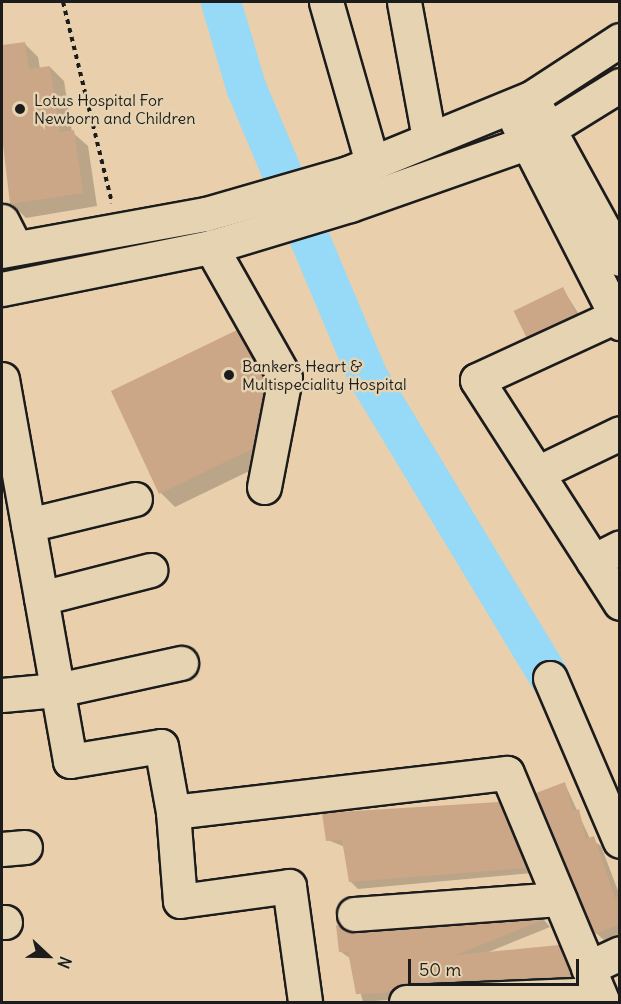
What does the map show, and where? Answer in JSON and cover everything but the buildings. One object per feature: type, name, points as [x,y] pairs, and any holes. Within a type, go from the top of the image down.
[{"type":"street","points":[[326,2],[360,168]]},
{"type":"street","points":[[404,2],[429,138]]},
{"type":"street","points":[[6,240],[118,230],[240,203],[360,168],[521,102],[620,40]]},
{"type":"street","points":[[2,289],[211,247],[260,230],[350,206],[537,136],[620,84]]},
{"type":"street","points":[[521,102],[617,319],[477,380],[537,473],[606,554],[620,603]]},
{"type":"street","points":[[537,136],[620,259]]},
{"type":"street","points":[[211,247],[285,378],[264,487]]},
{"type":"street","points":[[2,380],[6,434],[28,525],[70,761],[161,746],[173,812],[180,901],[289,886],[305,1002]]},
{"type":"street","points":[[537,473],[620,434]]},
{"type":"street","points":[[28,525],[135,499]]},
{"type":"street","points":[[41,598],[150,570]]},
{"type":"street","points":[[2,694],[57,690],[181,663]]},
{"type":"street","points":[[550,678],[620,842]]},
{"type":"street","points":[[173,812],[507,772],[597,988]]},
{"type":"street","points":[[354,914],[559,899]]},
{"type":"street","points":[[597,988],[620,953]]},
{"type":"street","points":[[406,1002],[597,988]]},
{"type":"path","points":[[63,2],[118,230]]},
{"type":"waterway","points":[[221,2],[246,87],[367,375],[550,678]]},
{"type":"place","name":"Lotus Hospital For Newborn and Children","points":[[20,109]]},
{"type":"place","name":"Bankers Heart & Multispeciality Hospital","points":[[229,375]]}]
